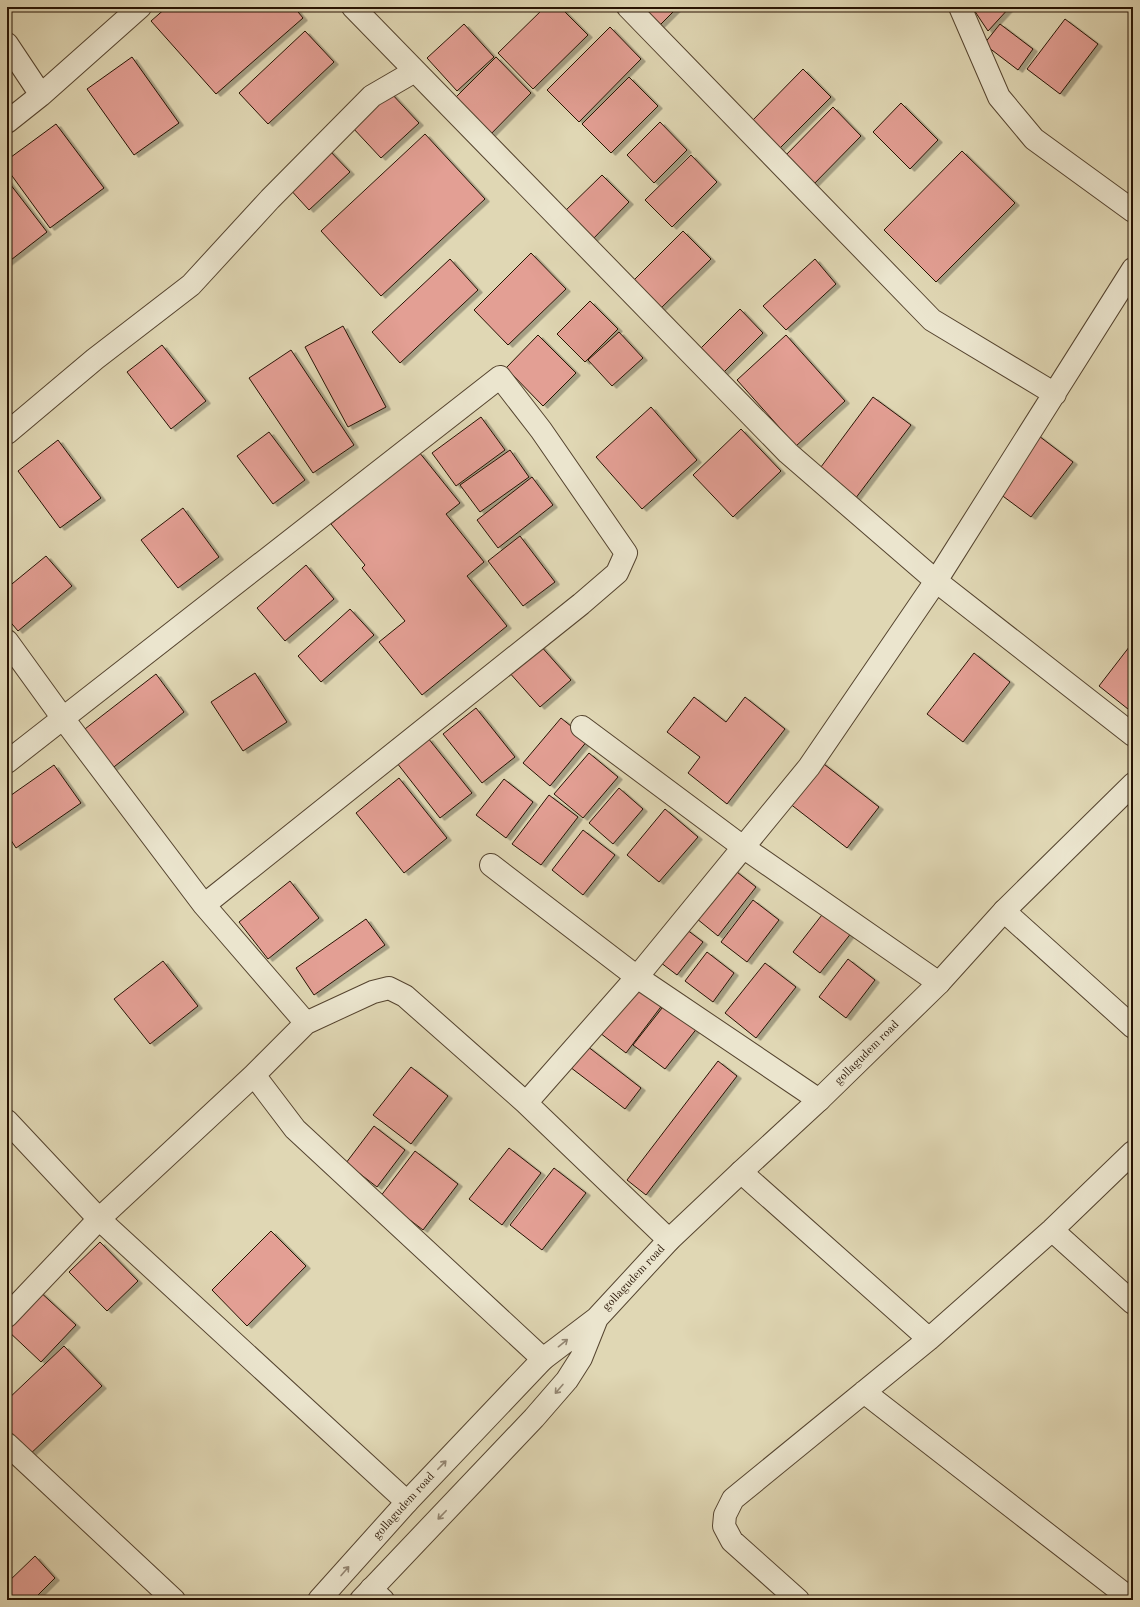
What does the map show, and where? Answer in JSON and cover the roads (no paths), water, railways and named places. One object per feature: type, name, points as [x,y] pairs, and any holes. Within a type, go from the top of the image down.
[{"type":"street","points":[[7,122],[41,95],[140,7]]},
{"type":"street","points":[[353,7],[788,453],[936,582],[1133,735]]},
{"type":"street","points":[[628,7],[932,320],[1054,394]]},
{"type":"street","points":[[960,7],[999,97],[1034,139],[1133,211]]},
{"type":"street","points":[[7,44],[41,95]]},
{"type":"street","points":[[7,432],[96,359],[192,285],[270,199],[372,96],[415,71]]},
{"type":"street","points":[[526,1103],[637,977],[809,767],[936,582],[1133,269]]},
{"type":"street","points":[[7,762],[500,377],[541,430],[626,553],[617,573],[204,906]]},
{"type":"street","points":[[7,641],[62,718],[204,906],[306,1023]]},
{"type":"street","points":[[582,727],[743,847],[939,983]]},
{"type":"street","name":"gollagudem road","points":[[319,1600],[407,1502],[543,1359],[597,1318],[669,1240],[820,1100],[939,983],[1004,910],[1133,784]]},
{"type":"street","points":[[492,865],[637,977],[820,1100]]},
{"type":"street","points":[[1004,910],[1133,1027]]},
{"type":"street","points":[[7,1316],[99,1219],[254,1075],[306,1023],[373,992],[388,988],[405,996],[526,1103],[669,1240]]},
{"type":"street","points":[[254,1075],[296,1129],[543,1359]]},
{"type":"street","points":[[7,1121],[99,1219],[407,1502]]},
{"type":"street","points":[[798,1600],[732,1541],[724,1526],[725,1515],[733,1499],[929,1339],[1052,1230],[1133,1152]]},
{"type":"street","points":[[741,1172],[929,1339]]},
{"type":"street","points":[[1052,1230],[1133,1304]]},
{"type":"street","name":"gollagudem road","points":[[372,1596],[567,1380],[581,1358],[597,1318]]},
{"type":"street","points":[[864,1392],[1132,1600]]},
{"type":"street","points":[[7,1444],[174,1600]]}]
